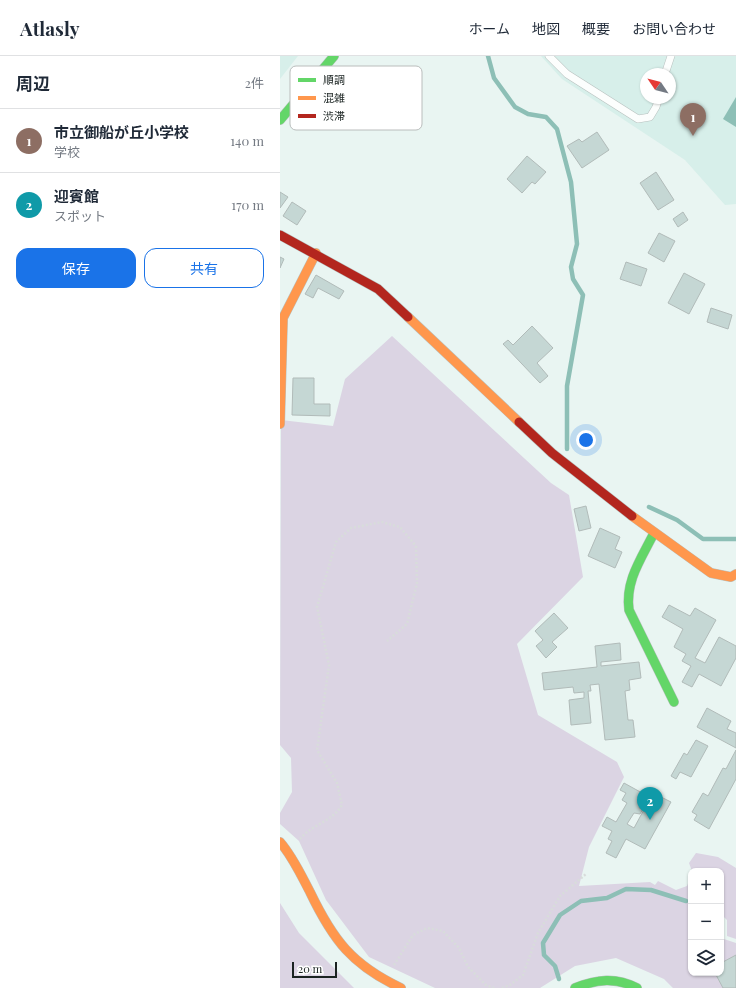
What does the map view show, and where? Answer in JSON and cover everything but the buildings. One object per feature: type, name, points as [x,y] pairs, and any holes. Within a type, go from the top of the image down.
[{"type":"street","points":[[326,66],[334,56]]},
{"type":"street","points":[[280,120],[290,108]]},
{"type":"street","points":[[280,235],[316,253],[378,290],[552,453],[654,533],[711,573],[731,577],[736,574]]},
{"type":"street","points":[[280,424],[283,318],[316,253]]},
{"type":"street","points":[[654,533],[628,584],[627,596],[629,610],[674,702]]},
{"type":"street","points":[[280,842],[289,852],[334,935],[355,960],[401,988]]},
{"type":"street","points":[[575,988],[592,981],[610,978],[637,988]]},
{"type":"lane","points":[[549,56],[567,74],[638,119],[650,117],[657,104]]},
{"type":"lane","points":[[668,68],[671,56]]},
{"type":"path","points":[[289,852],[305,833],[338,812],[342,805],[337,783],[318,750],[329,665],[317,607],[336,542],[351,528],[382,522],[400,527],[416,546],[418,584],[407,624],[387,641]]},
{"type":"path","points":[[502,988],[510,985],[523,975],[538,933],[560,896],[586,874]]},
{"type":"path","points":[[389,982],[395,961],[413,935],[427,928],[443,931],[459,948],[468,968],[486,985],[494,988]]},
{"type":"shaded area","points":[[280,56],[298,56],[290,66],[280,79]]},
{"type":"shaded area","points":[[541,56],[736,56],[736,204],[725,205],[685,160],[562,79]]},
{"type":"shaded area","points":[[736,97],[736,127],[723,119]]},
{"type":"shaded area","points":[[392,336],[551,483],[569,495],[583,577],[517,644],[538,715],[617,762],[624,777],[589,847],[579,886],[650,882],[655,885],[658,881],[676,890],[687,886],[688,884],[688,976],[724,976],[724,939],[736,943],[736,988],[673,988],[664,979],[616,958],[575,966],[540,988],[435,988],[369,957],[326,900],[299,841],[280,824],[280,813],[292,792],[291,758],[280,745],[281,420],[333,426],[345,379]]},
{"type":"shaded area","points":[[696,853],[718,857],[736,868],[736,939],[727,936],[727,920],[724,917],[724,868],[691,868],[689,863]]},
{"type":"shaded area","points":[[280,903],[299,933],[354,988],[280,988]]},
{"type":"waterway","points":[[488,56],[494,78],[515,107],[528,114],[546,117],[557,129],[571,182],[577,244],[571,267],[573,279],[583,295],[567,386],[567,449]]},
{"type":"waterway","points":[[649,507],[677,520],[703,539],[736,539]]},
{"type":"waterway","points":[[559,979],[555,966],[544,955],[543,943],[560,915],[581,901],[607,898],[626,889],[651,890],[686,901]]},
{"type":"traffic: fast","points":[[326,66],[334,56]]},
{"type":"traffic: fast","points":[[280,120],[290,108]]},
{"type":"traffic: fast","points":[[654,533],[635,570],[629,589],[629,610],[674,702]]},
{"type":"traffic: fast","points":[[575,988],[606,980],[622,982],[637,988]]},
{"type":"traffic: slow","points":[[280,424],[283,318],[316,253]]},
{"type":"traffic: slow","points":[[408,317],[519,422]]},
{"type":"traffic: slow","points":[[632,516],[711,573],[731,577],[736,574]]},
{"type":"traffic: slow","points":[[280,842],[289,854],[327,924],[336,937],[346,949],[369,970],[401,988]]},
{"type":"traffic: jam","points":[[280,235],[378,289],[408,317]]},
{"type":"traffic: jam","points":[[519,422],[552,453],[632,516]]},
{"type":"place","name":"市立御船が丘小学校","points":[[693,136]]},
{"type":"place","name":"迎賓館","points":[[650,820]]}]
